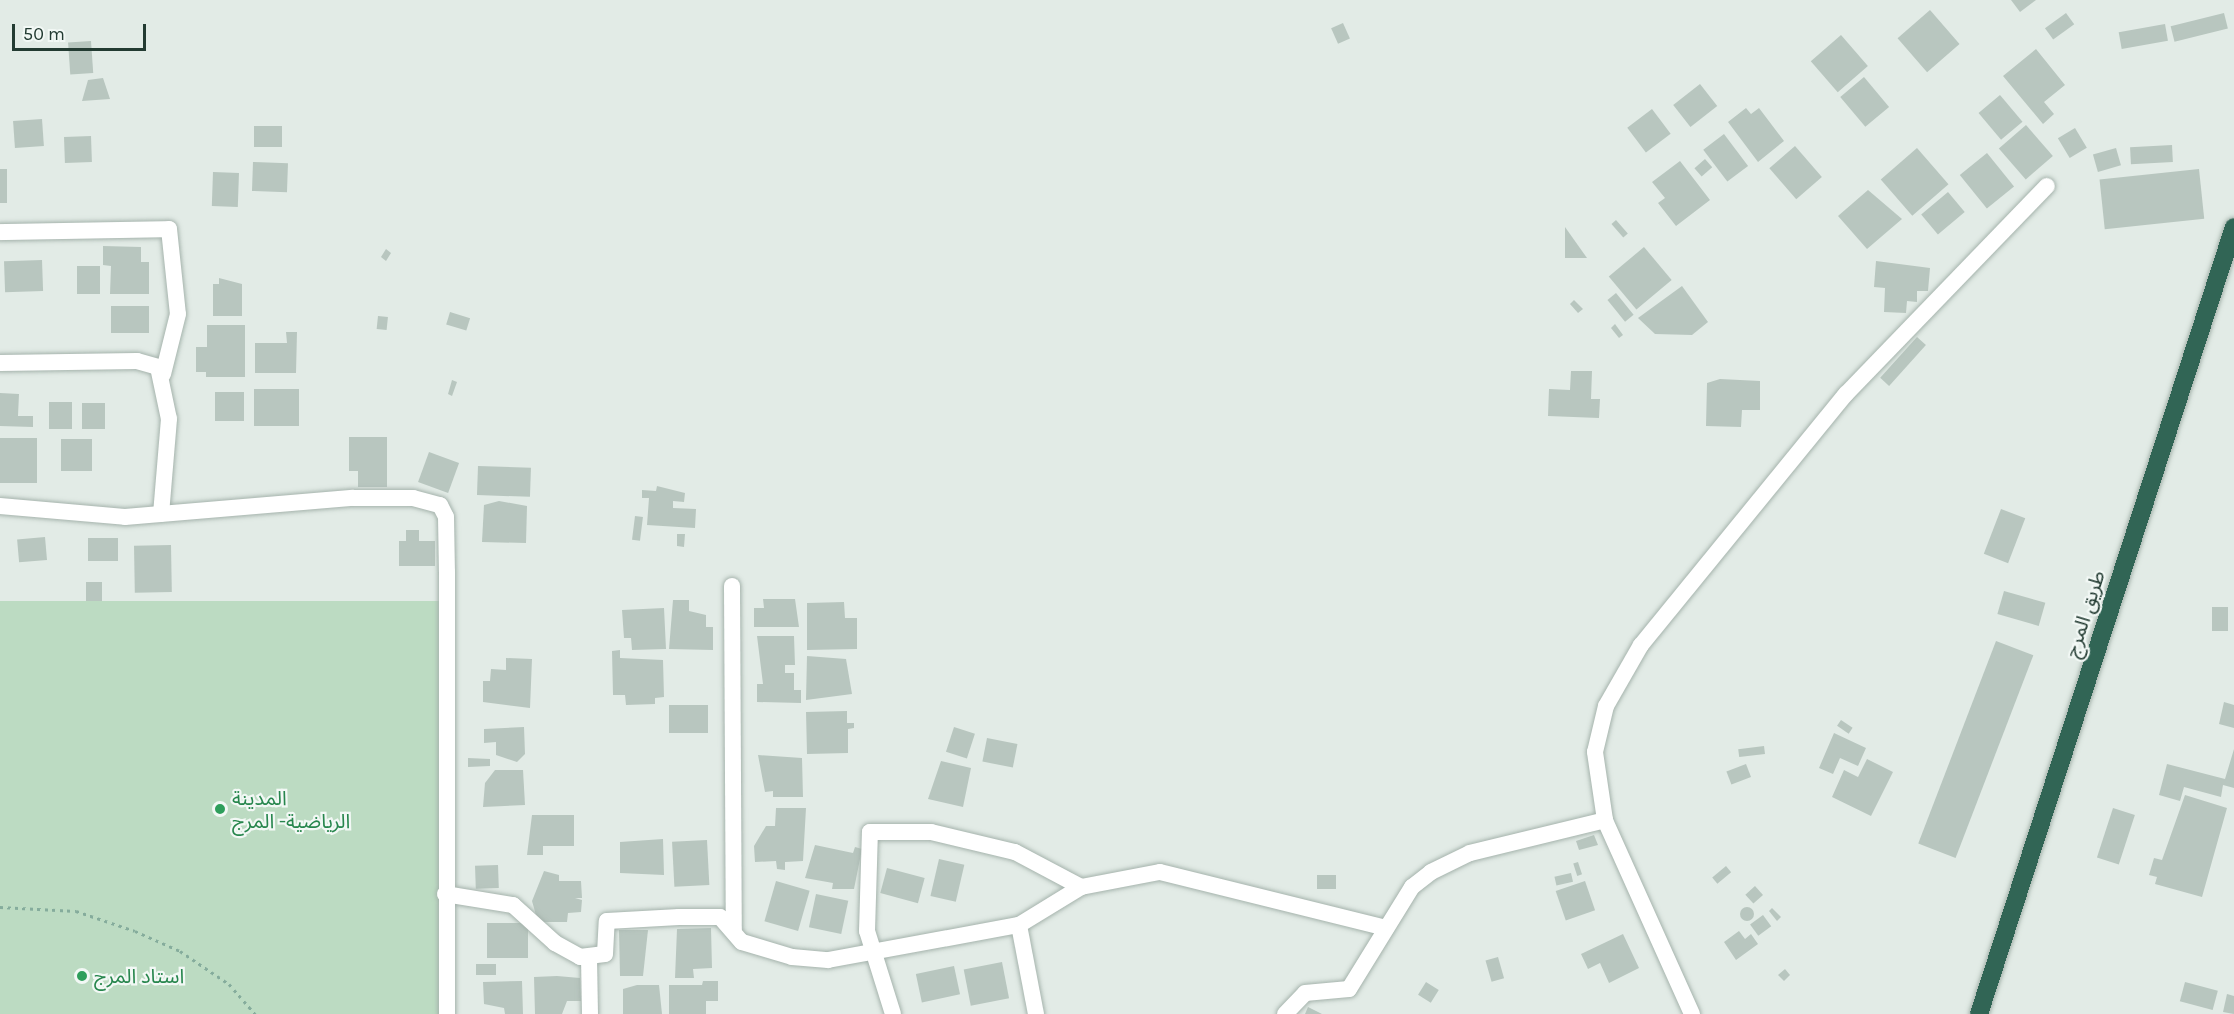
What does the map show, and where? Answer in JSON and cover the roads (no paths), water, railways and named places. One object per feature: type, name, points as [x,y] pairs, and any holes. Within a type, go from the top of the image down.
[{"type":"highway","name":"طريق المرج","points":[[1979,1014],[2234,227]]},
{"type":"street","points":[[1692,1014],[1605,820],[1595,752],[1606,706],[1641,645],[1846,394],[2047,186]]},
{"type":"street","points":[[0,232],[169,229],[178,314],[163,374],[169,419],[161,514]]},
{"type":"street","points":[[0,363],[152,363],[163,374]]},
{"type":"street","points":[[0,506],[125,517],[353,498],[413,498],[440,505],[446,516],[447,572],[445,894],[447,1014]]},
{"type":"street","points":[[732,586],[734,931]]},
{"type":"street","points":[[1285,1014],[1305,993],[1349,989],[1412,887],[1431,872],[1470,853],[1605,820]]},
{"type":"street","points":[[893,1014],[867,931],[865,873],[870,832],[885,828],[931,832],[1015,852],[1081,887]]},
{"type":"street","points":[[445,894],[513,904],[555,943],[589,957],[605,954],[607,921],[720,917],[742,942],[792,957],[828,960],[1019,925],[1081,887],[1160,873],[1386,928]]},
{"type":"street","points":[[1019,925],[1036,1014]]},
{"type":"street","points":[[589,957],[590,1014]]},
{"type":"place","name":"المدينة الرياضية- المرج","points":[[220,809]]},
{"type":"place","name":"استاد المرج","points":[[82,976]]}]
